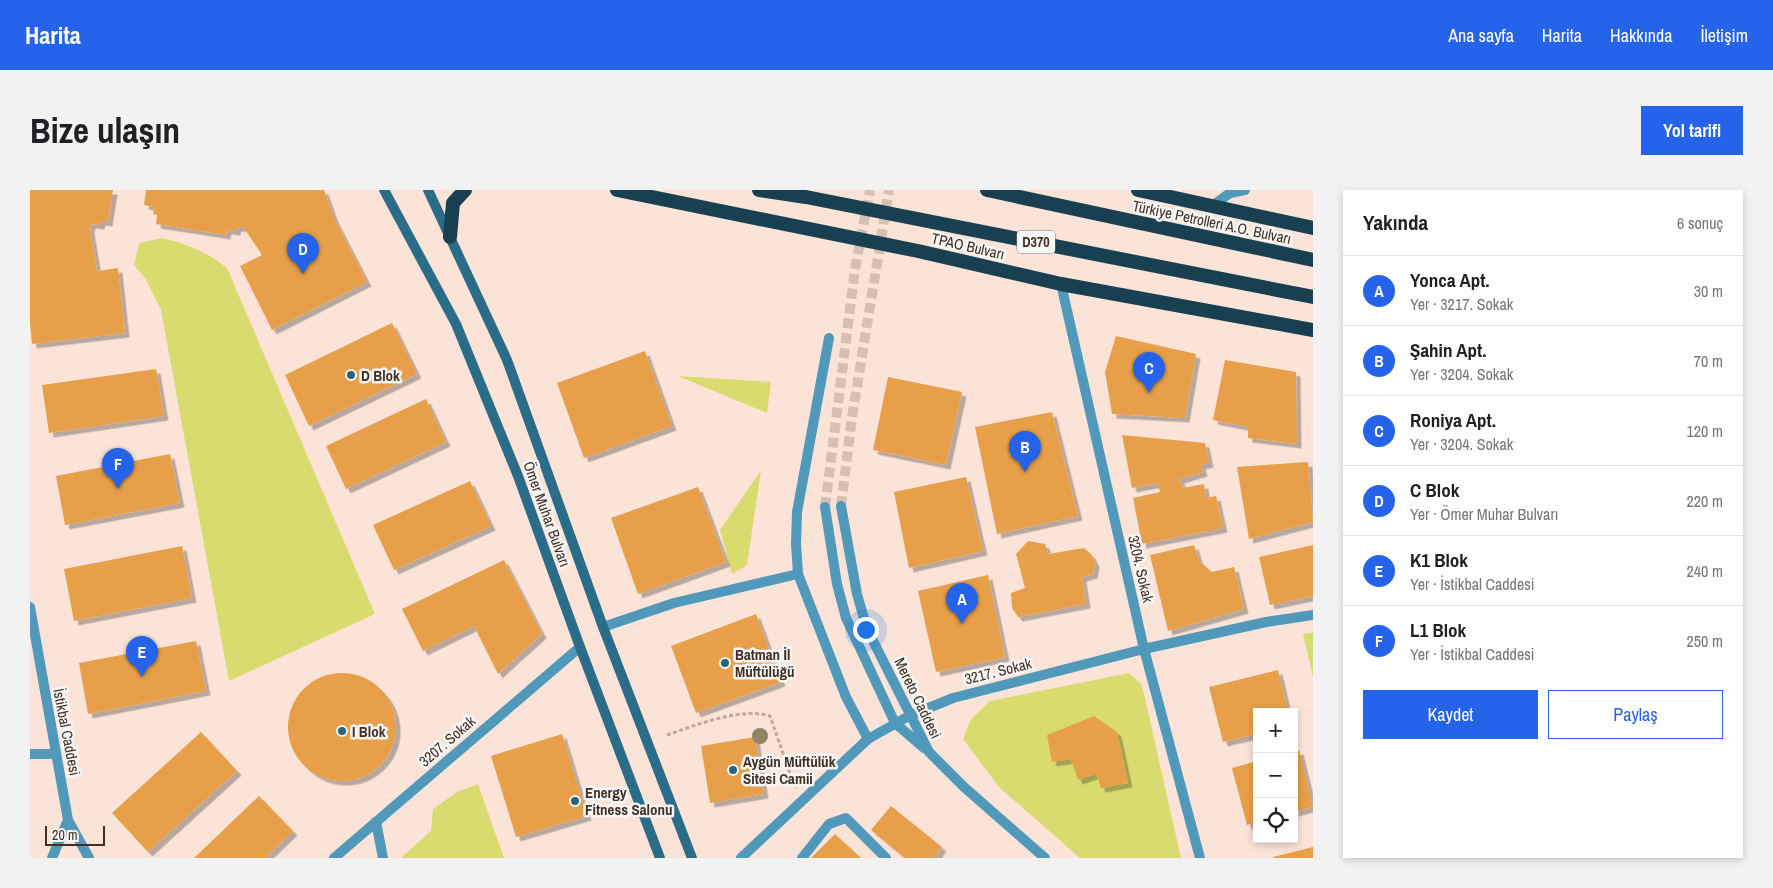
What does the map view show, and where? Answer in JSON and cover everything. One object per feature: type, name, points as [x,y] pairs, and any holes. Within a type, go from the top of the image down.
[{"type":"highway","points":[[450,237],[453,203],[465,190]]},
{"type":"highway","name":"TPAO Bulvarı","points":[[617,190],[918,251],[1061,284],[1313,330]]},
{"type":"highway","name":"TPAO Bulvarı","points":[[759,190],[806,197],[1313,297]]},
{"type":"highway","name":"Türkiye Petrolleri A.O. Bulvarı","points":[[988,190],[1313,260]]},
{"type":"highway","points":[[1138,190],[1313,228]]},
{"type":"main road","name":"Ömer Muhar Bulvarı","points":[[384,190],[456,324],[518,476],[660,858]]},
{"type":"main road","name":"Ömer Muhar Bulvarı","points":[[428,190],[507,360],[603,627],[692,858]]},
{"type":"street","points":[[1212,206],[1230,193],[1245,190]]},
{"type":"street","name":"3204. Sokak","points":[[1061,284],[1144,649],[1200,858]]},
{"type":"street","points":[[829,338],[797,512],[796,544],[798,574],[846,697],[868,739]]},
{"type":"street","name":"Mereto Caddesi","points":[[840,506],[857,594],[867,629],[909,716],[929,752],[964,787],[1044,858]]},
{"type":"street","points":[[825,507],[837,584],[846,618],[895,723],[929,752]]},
{"type":"street","points":[[603,627],[674,603],[798,574]]},
{"type":"street","name":"İstikbal Caddesi","points":[[30,607],[68,820],[89,858]]},
{"type":"street","name":"3217. Sokak","points":[[741,858],[868,739],[909,716],[953,698],[1144,649],[1266,622],[1313,615]]},
{"type":"street","name":"3207. Sokak","points":[[334,858],[580,647]]},
{"type":"street","points":[[30,754],[55,754]]},
{"type":"street","points":[[802,858],[829,824],[846,818],[886,858]]},
{"type":"street","points":[[52,858],[68,820]]},
{"type":"street","points":[[376,822],[383,858]]},
{"type":"path","points":[[667,735],[708,721],[760,713],[770,716],[801,802]]},
{"type":"shaded area","points":[[162,238],[196,249],[212,257],[227,268],[375,614],[229,681],[161,310],[145,278],[134,265],[139,243]]},
{"type":"shaded area","points":[[678,376],[771,382],[767,413]]},
{"type":"shaded area","points":[[761,470],[747,565],[732,574],[720,530]]},
{"type":"shaded area","points":[[1313,633],[1313,677],[1303,634]]},
{"type":"shaded area","points":[[1129,673],[1142,685],[1181,858],[1080,858],[999,787],[963,739],[971,719],[990,701]]},
{"type":"shaded area","points":[[478,784],[504,858],[401,858],[431,831],[433,809],[457,792]]},
{"type":"building","points":[[30,190],[113,190],[108,222],[101,221],[100,225],[91,224],[90,229],[97,271],[118,268],[125,333],[32,344],[30,323]]},
{"type":"building","points":[[146,190],[324,190],[334,218],[367,282],[272,330],[240,266],[262,255],[244,228],[237,227],[236,231],[227,230],[226,235],[156,224],[157,215],[153,214],[154,207],[144,205]]},
{"type":"building","name":"D Blok","points":[[392,323],[417,374],[309,426],[285,375]]},
{"type":"building","points":[[1116,336],[1196,354],[1185,418],[1112,414],[1105,372]]},
{"type":"building","points":[[645,351],[672,426],[584,458],[557,383]]},
{"type":"building","points":[[1225,360],[1296,372],[1297,444],[1248,438],[1248,427],[1213,420]]},
{"type":"building","points":[[156,369],[164,416],[49,433],[42,385]]},
{"type":"building","points":[[888,377],[962,392],[946,465],[873,450]]},
{"type":"building","points":[[426,399],[446,442],[346,489],[326,446]]},
{"type":"building","points":[[1052,412],[1078,516],[997,534],[975,427]]},
{"type":"building","points":[[1122,435],[1205,443],[1209,463],[1201,465],[1203,472],[1180,479],[1182,488],[1204,484],[1206,498],[1216,496],[1223,528],[1142,544],[1133,498],[1160,492],[1158,483],[1132,488]]},
{"type":"building","points":[[170,454],[180,503],[65,525],[56,476]]},
{"type":"building","points":[[1308,462],[1313,522],[1249,539],[1237,467]]},
{"type":"building","points":[[966,477],[983,551],[909,568],[894,492]]},
{"type":"building","points":[[470,481],[491,526],[394,570],[373,525]]},
{"type":"building","points":[[698,487],[726,562],[638,594],[611,518]]},
{"type":"building","points":[[1028,541],[1045,544],[1048,554],[1084,548],[1091,554],[1095,563],[1093,574],[1082,577],[1086,604],[1018,617],[1012,608],[1011,593],[1025,588],[1016,554]]},
{"type":"building","points":[[1194,545],[1199,561],[1212,572],[1234,567],[1244,609],[1168,631],[1150,555]]},
{"type":"building","points":[[1313,545],[1313,596],[1270,605],[1259,557]]},
{"type":"building","points":[[182,546],[192,598],[74,621],[64,569]]},
{"type":"building","points":[[504,560],[542,634],[498,674],[474,626],[423,651],[402,609]]},
{"type":"building","points":[[988,575],[1005,657],[936,672],[918,591]]},
{"type":"building","name":"Batman İl Müftülüğü","points":[[756,614],[781,682],[696,713],[671,646]]},
{"type":"building","points":[[196,641],[206,691],[88,714],[79,663]]},
{"type":"building","points":[[1278,670],[1287,708],[1253,708],[1253,735],[1223,742],[1209,687]]},
{"type":"building","name":"I Blok","points":[[342,673],[363,677],[380,689],[392,706],[396,727],[392,748],[380,765],[363,777],[342,781],[321,777],[304,765],[292,748],[288,727],[292,706],[304,689],[321,677]]},
{"type":"building","points":[[1094,716],[1117,732],[1128,783],[1101,788],[1096,774],[1078,780],[1071,759],[1052,762],[1047,735]]},
{"type":"building","points":[[201,732],[237,771],[148,852],[112,813]]},
{"type":"building","points":[[562,734],[587,816],[516,837],[491,756]]},
{"type":"building","name":"Aygün Müftülük Sitesi Camii","points":[[755,737],[764,794],[710,803],[701,746]]},
{"type":"building","points":[[1298,750],[1313,807],[1298,811],[1298,753]]},
{"type":"building","points":[[1253,762],[1253,823],[1247,825],[1232,768]]},
{"type":"building","points":[[259,796],[293,831],[265,858],[194,858]]},
{"type":"building","points":[[891,806],[942,847],[934,858],[905,858],[871,830]]},
{"type":"building","points":[[835,834],[861,858],[811,858]]},
{"type":"building","points":[[1313,847],[1313,858],[1273,857]]},
{"type":"tunnel","points":[[825,507],[855,269],[870,190]]},
{"type":"tunnel","points":[[841,506],[852,417],[889,190]]},
{"type":"place","name":"C Blok","points":[[303,274]]},
{"type":"place","name":"D Blok","points":[[351,375]]},
{"type":"place","name":"Roniya Apt.","points":[[1149,393]]},
{"type":"place","name":"Şahin Apt.","points":[[1025,472]]},
{"type":"place","name":"L1 Blok","points":[[118,489]]},
{"type":"place","name":"Yonca Apt.","points":[[962,624]]},
{"type":"place","name":"Batman İl Müftülüğü","points":[[725,663]]},
{"type":"place","name":"K1 Blok","points":[[142,677]]},
{"type":"place","name":"I Blok","points":[[342,731]]},
{"type":"place","name":"Aygün Müftülük Sitesi Camii","points":[[733,770]]},
{"type":"place","name":"Energy Fitness Salonu","points":[[575,801]]}]
